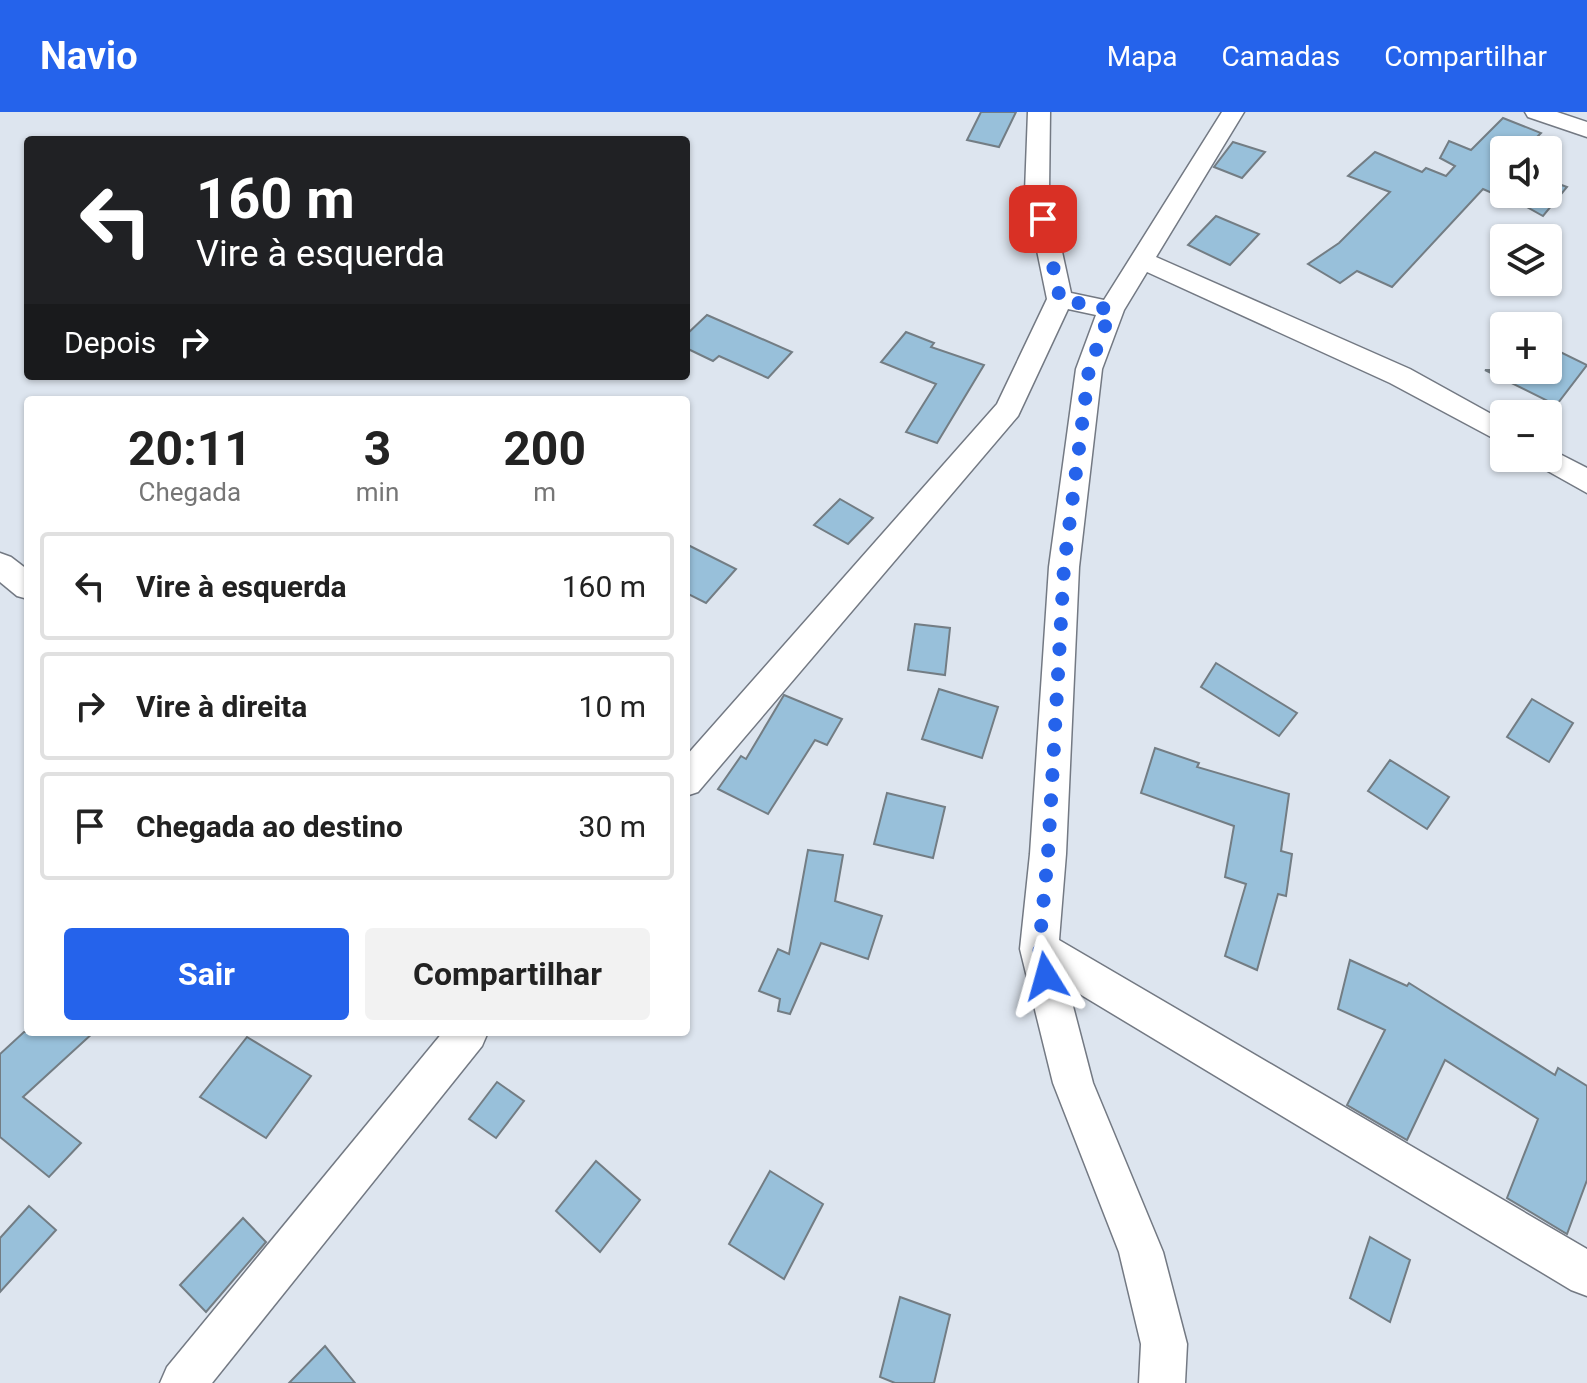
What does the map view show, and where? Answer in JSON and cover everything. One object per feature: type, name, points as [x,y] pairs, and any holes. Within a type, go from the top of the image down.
[{"type":"street","points":[[690,776],[1008,409],[1060,299],[1037,192],[1039,112]]},
{"type":"street","points":[[1162,1383],[1164,1344],[1141,1252],[1073,1083],[1039,949],[1048,854],[1065,552],[1089,369],[1111,310],[1233,112]]},
{"type":"street","points":[[1536,112],[1587,130]]},
{"type":"street","points":[[1141,260],[1400,376],[1490,426]]},
{"type":"street","points":[[1060,299],[1111,310]]},
{"type":"street","points":[[1562,467],[1587,482]]},
{"type":"street","points":[[0,565],[24,584]]},
{"type":"street","points":[[1039,949],[1587,1274]]},
{"type":"street","points":[[183,1383],[465,1036]]},
{"type":"building","points":[[981,112],[1016,112],[999,147],[967,140]]},
{"type":"building","points":[[1503,118],[1541,133],[1538,136],[1490,136],[1490,192],[1483,189],[1392,287],[1357,271],[1340,283],[1308,264],[1339,243],[1390,192],[1348,176],[1375,152],[1422,172],[1426,168],[1446,176],[1455,166],[1440,158],[1449,141],[1471,150]]},
{"type":"building","points":[[1233,142],[1265,152],[1242,178],[1214,167]]},
{"type":"building","points":[[1529,208],[1550,208],[1543,216]]},
{"type":"building","points":[[1216,216],[1259,234],[1230,265],[1188,245]]},
{"type":"building","points":[[707,315],[792,352],[768,378],[719,356],[713,361],[690,350],[690,331]]},
{"type":"building","points":[[906,332],[934,343],[931,347],[984,365],[937,443],[906,432],[936,384],[881,362]]},
{"type":"building","points":[[1562,353],[1587,365],[1560,400],[1546,400],[1513,384],[1562,384]]},
{"type":"building","points":[[840,499],[873,518],[848,544],[814,525]]},
{"type":"building","points":[[690,546],[736,569],[706,603],[690,595]]},
{"type":"building","points":[[915,624],[950,628],[945,675],[908,670]]},
{"type":"building","points":[[1216,663],[1297,713],[1279,736],[1201,687]]},
{"type":"building","points":[[939,689],[998,707],[982,758],[922,739]]},
{"type":"building","points":[[784,695],[842,719],[827,745],[815,740],[768,814],[718,789],[741,756],[746,759]]},
{"type":"building","points":[[1532,699],[1573,723],[1549,762],[1507,737]]},
{"type":"building","points":[[1155,748],[1199,763],[1197,767],[1289,794],[1281,851],[1292,854],[1286,896],[1278,894],[1257,970],[1225,956],[1246,884],[1225,877],[1234,826],[1141,793]]},
{"type":"building","points":[[1390,760],[1449,797],[1427,829],[1368,791]]},
{"type":"building","points":[[887,793],[945,807],[933,858],[874,844]]},
{"type":"building","points":[[808,850],[843,855],[835,901],[882,916],[868,959],[821,943],[790,1014],[778,1011],[780,999],[759,991],[778,949],[789,954]]},
{"type":"building","points":[[1350,960],[1407,986],[1409,983],[1555,1075],[1558,1068],[1587,1086],[1587,1180],[1567,1234],[1507,1198],[1538,1119],[1445,1060],[1407,1140],[1347,1105],[1385,1030],[1338,1009]]},
{"type":"building","points":[[24,1032],[24,1036],[90,1036],[23,1097],[81,1143],[49,1177],[0,1137],[0,1054]]},
{"type":"building","points":[[247,1037],[311,1076],[266,1138],[200,1097]]},
{"type":"building","points":[[497,1082],[524,1101],[496,1138],[469,1119]]},
{"type":"building","points":[[596,1161],[640,1200],[600,1252],[556,1211]]},
{"type":"building","points":[[770,1171],[823,1204],[784,1279],[729,1244]]},
{"type":"building","points":[[29,1206],[56,1230],[0,1292],[0,1238]]},
{"type":"building","points":[[243,1218],[266,1242],[206,1312],[180,1285]]},
{"type":"building","points":[[1370,1237],[1410,1260],[1390,1322],[1350,1298]]},
{"type":"building","points":[[900,1297],[950,1315],[934,1383],[895,1383],[880,1377]]},
{"type":"building","points":[[325,1346],[355,1383],[289,1383]]},
{"type":"route","points":[[1043,219],[1060,299],[1111,310],[1089,369],[1064,567],[1048,854],[1039,949],[1046,976]]}]
